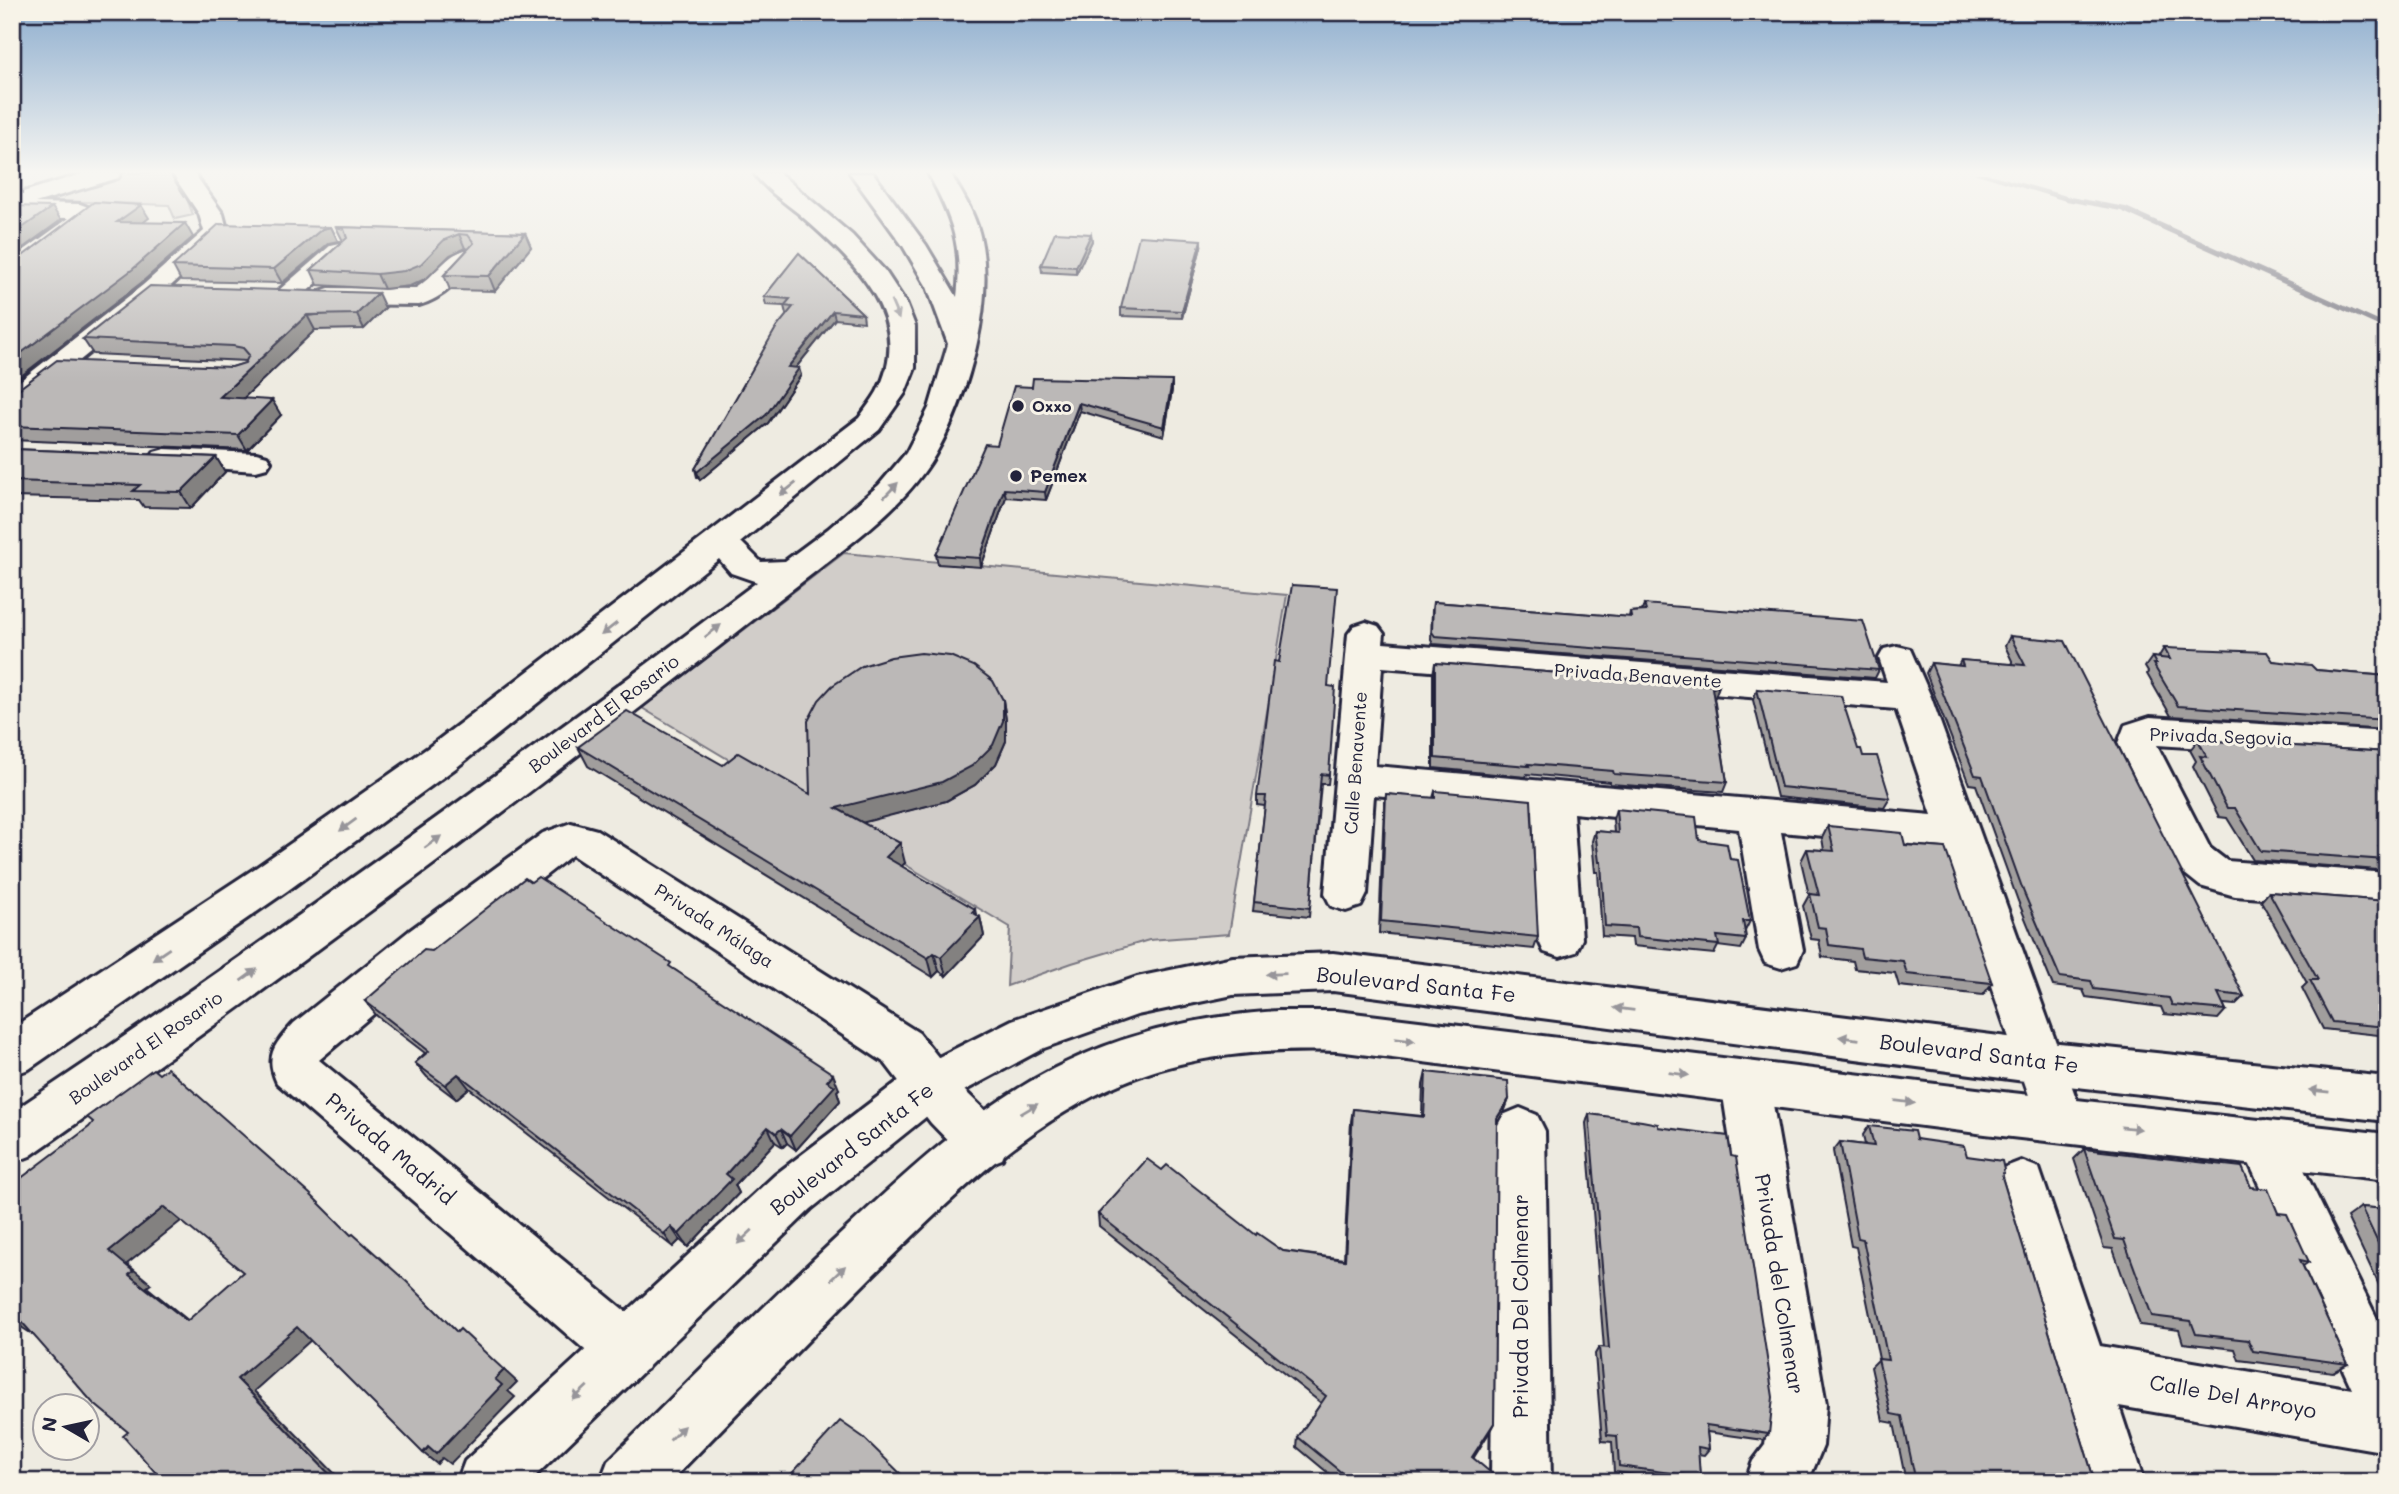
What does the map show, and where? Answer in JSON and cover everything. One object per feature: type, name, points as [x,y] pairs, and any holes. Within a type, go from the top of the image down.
[{"type":"street","points":[[12,271],[50,243]]},
{"type":"street","points":[[12,401],[208,243]]},
{"type":"street","points":[[12,1054],[272,879],[443,757],[869,424],[891,393],[901,368],[902,326],[893,303],[876,276],[845,243]]},
{"type":"street","points":[[912,243],[940,287],[962,344]]},
{"type":"street","name":"Boulevard El Rosario","points":[[12,1140],[182,1024],[541,764],[840,536],[890,492],[920,456],[944,408],[962,344],[972,287],[969,243]]},
{"type":"street","points":[[288,295],[340,250]]},
{"type":"street","points":[[261,294],[419,297],[434,289],[465,257]]},
{"type":"street","points":[[152,290],[193,291]]},
{"type":"street","points":[[59,363],[101,365]]},
{"type":"street","points":[[134,457],[256,462]]},
{"type":"street","points":[[723,540],[736,562],[747,569],[765,573],[791,571]]},
{"type":"street","name":"Privada Benavente","points":[[1365,644],[1912,697]]},
{"type":"street","name":"Calle Benavente","points":[[1346,894],[1365,644]]},
{"type":"street","points":[[1897,658],[2060,1120]]},
{"type":"street","name":"Privada Segovia","points":[[2387,746],[2150,731],[2138,735],[2137,743],[2195,859],[2216,874],[2235,879],[2387,890]]},
{"type":"street","points":[[1354,779],[1960,833]]},
{"type":"street","points":[[1552,797],[1560,939]]},
{"type":"street","points":[[1757,815],[1781,950]]},
{"type":"street","name":"Privada Málaga","points":[[425,944],[558,844],[571,839],[582,841],[902,1048],[948,1107],[984,1143]]},
{"type":"street","name":"Privada Madrid","points":[[425,944],[310,1037],[295,1054],[294,1068],[627,1349]]},
{"type":"street","name":"Boulevard Santa Fe","points":[[486,1482],[793,1192],[930,1084],[1028,1034],[1137,996],[1233,976],[1333,972],[2040,1062],[2387,1099]]},
{"type":"street","points":[[629,1482],[831,1279],[914,1200],[1025,1111],[1103,1069],[1149,1052],[1209,1037],[1250,1030],[1337,1031],[2060,1120],[2387,1157]]},
{"type":"street","name":"Privada del Colmenar","points":[[1745,1082],[1798,1404],[1796,1440],[1788,1464],[1774,1482]]},
{"type":"street","name":"Privada Del Colmenar","points":[[1520,1131],[1521,1482]]},
{"type":"street","points":[[2266,1143],[2387,1401]]},
{"type":"street","points":[[2021,1185],[2115,1482]]},
{"type":"street","name":"Calle Del Arroyo","points":[[2080,1371],[2387,1423]]},
{"type":"shaded area","points":[[844,553],[1287,595],[1229,934],[1149,940],[1007,986],[1010,927],[642,708]]},
{"type":"building","points":[[40,243],[163,243],[133,269],[12,360],[12,264]]},
{"type":"building","points":[[198,243],[306,243],[274,269],[173,266]]},
{"type":"building","points":[[342,243],[441,243],[421,264],[404,271],[377,274],[311,270]]},
{"type":"building","points":[[474,243],[517,243],[489,276],[444,275]]},
{"type":"building","points":[[1050,243],[1087,243],[1076,267],[1041,265]]},
{"type":"building","points":[[1137,243],[1200,243],[1182,311],[1121,308]]},
{"type":"building","points":[[799,253],[863,314],[833,311],[788,367],[799,368],[766,415],[697,472],[695,469],[776,328],[793,307],[784,306],[790,299],[764,297]]},
{"type":"building","points":[[150,286],[378,293],[357,314],[307,315],[220,397],[272,400],[238,435],[12,426],[12,394],[57,360],[232,367],[245,363],[249,355],[243,348],[233,346],[83,339]]},
{"type":"building","points":[[1033,378],[1172,381],[1164,427],[1079,403],[1045,492],[1004,489],[980,558],[936,555],[985,444],[997,445],[1014,386],[1032,387]]},
{"type":"building","points":[[12,449],[216,457],[181,492],[133,491],[140,485],[12,481]]},
{"type":"building","points":[[1292,585],[1337,588],[1328,686],[1335,687],[1329,775],[1321,774],[1310,908],[1254,902],[1266,796],[1257,796],[1274,661],[1279,662]]},
{"type":"building","points":[[1433,602],[1631,617],[1630,612],[1646,611],[1644,604],[1863,621],[1879,670],[1435,636],[1432,632]]},
{"type":"building","points":[[2010,636],[2065,641],[2244,996],[2218,993],[2226,1010],[2172,1005],[2169,998],[2094,989],[2091,981],[2060,977],[2024,893],[1982,776],[1975,775],[1931,663],[1963,666],[1961,660],[2025,665]]},
{"type":"building","points":[[2164,648],[2267,652],[2273,661],[2311,665],[2316,670],[2387,676],[2387,720],[2178,706],[2153,664],[2156,664],[2152,657],[2170,659]]},
{"type":"building","points":[[921,653],[950,656],[974,666],[993,681],[1003,700],[1003,721],[993,745],[972,766],[942,782],[836,808],[900,843],[886,857],[975,909],[972,912],[980,917],[941,957],[934,953],[928,958],[578,747],[627,711],[723,765],[738,753],[810,794],[808,721],[819,700],[832,686],[862,666],[891,657]]},
{"type":"building","points":[[1435,663],[1719,686],[1712,688],[1727,782],[1435,758]]},
{"type":"building","points":[[1757,689],[1841,696],[1858,749],[1861,749],[1863,756],[1877,756],[1890,798],[1781,787]]},
{"type":"building","points":[[2198,740],[2387,752],[2387,847],[2379,847],[2387,860],[2261,851],[2235,808],[2227,808],[2200,756],[2207,757]]},
{"type":"building","points":[[1435,791],[1531,800],[1538,937],[1381,921],[1386,794],[1435,798]]},
{"type":"building","points":[[1616,809],[1696,817],[1699,840],[1727,844],[1730,859],[1738,860],[1750,921],[1743,921],[1746,939],[1717,936],[1719,945],[1637,937],[1636,928],[1605,926],[1601,862],[1595,831],[1618,833]]},
{"type":"building","points":[[1828,826],[1902,833],[1905,845],[1945,848],[1992,983],[1907,974],[1903,961],[1862,957],[1860,949],[1829,945],[1826,928],[1818,927],[1810,894],[1819,895],[1807,849],[1834,851]]},
{"type":"building","points":[[538,877],[671,963],[669,966],[833,1074],[827,1081],[835,1086],[790,1136],[781,1129],[776,1133],[768,1127],[726,1174],[732,1179],[679,1234],[671,1227],[664,1234],[458,1074],[445,1085],[415,1063],[429,1051],[365,1001],[424,950],[432,951],[525,878],[531,882]]},
{"type":"building","points":[[2269,892],[2387,901],[2387,1027],[2332,1022],[2310,980],[2318,980]]},
{"type":"building","points":[[167,1068],[310,1194],[351,1235],[407,1282],[457,1332],[460,1329],[504,1370],[495,1379],[502,1385],[436,1454],[428,1447],[423,1453],[297,1327],[237,1379],[337,1482],[164,1482],[123,1436],[128,1432],[102,1410],[102,1392],[83,1392],[22,1322],[18,1325],[12,1319],[12,1185],[89,1127],[93,1122],[87,1117],[153,1069],[159,1074]],"holes":[[[164,1207],[243,1272],[187,1321],[129,1275],[133,1271],[109,1251]]]},
{"type":"building","points":[[1426,1072],[1508,1081],[1509,1099],[1497,1118],[1494,1423],[1472,1457],[1496,1477],[1494,1482],[1353,1482],[1298,1437],[1326,1396],[1098,1214],[1147,1159],[1162,1170],[1167,1165],[1256,1235],[1257,1233],[1283,1251],[1345,1260],[1353,1109],[1424,1117]]},
{"type":"building","points":[[1589,1114],[1728,1136],[1731,1156],[1736,1157],[1773,1397],[1769,1434],[1706,1425],[1709,1449],[1698,1447],[1700,1477],[1619,1466],[1617,1436],[1607,1435],[1599,1347],[1609,1348]]},
{"type":"building","points":[[1869,1126],[1914,1131],[1916,1139],[1964,1146],[1967,1156],[2002,1161],[2002,1177],[2093,1476],[2113,1478],[2114,1482],[1916,1482],[1902,1416],[1891,1414],[1878,1359],[1888,1360],[1863,1239],[1858,1238],[1840,1142],[1874,1146]]},
{"type":"building","points":[[2084,1149],[2242,1167],[2251,1187],[2268,1189],[2278,1213],[2287,1214],[2309,1262],[2300,1260],[2348,1364],[2253,1351],[2248,1340],[2196,1334],[2191,1321],[2152,1316],[2124,1240],[2115,1239]]},
{"type":"building","points":[[2361,1207],[2387,1209],[2387,1262]]},
{"type":"building","points":[[840,1421],[863,1437],[909,1482],[784,1482]]},
{"type":"waterway","points":[[2198,243],[2387,328]]},
{"type":"place","name":"Oxxo","points":[[1018,406]]},
{"type":"place","name":"Pemex","points":[[1016,476]]}]
